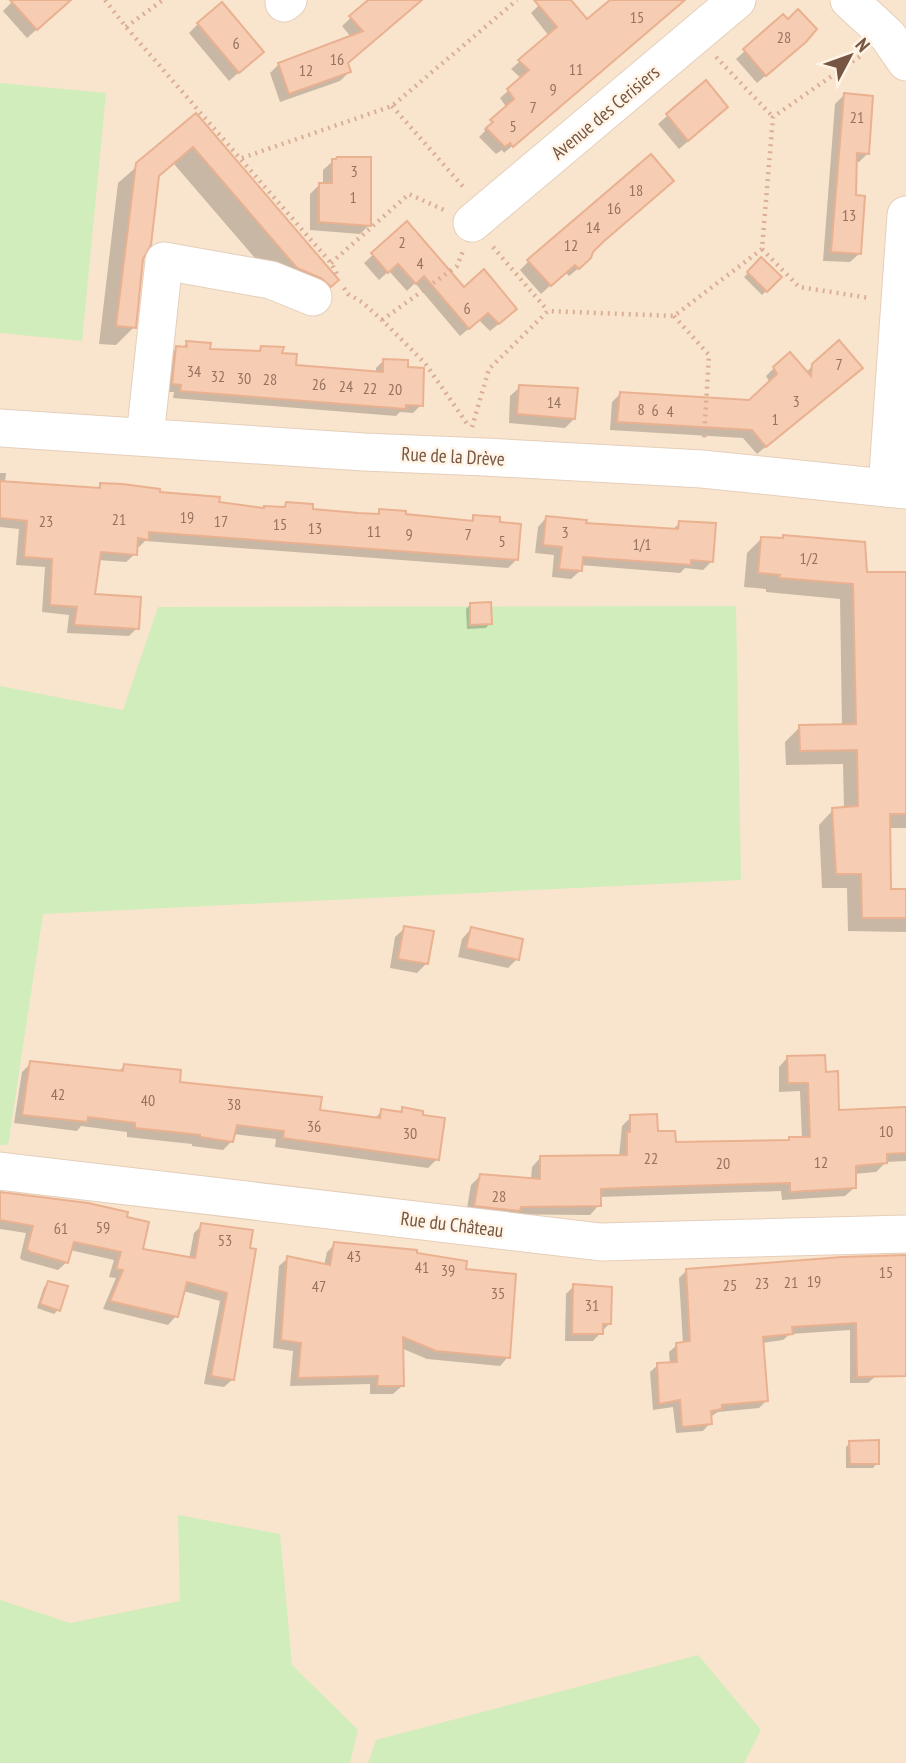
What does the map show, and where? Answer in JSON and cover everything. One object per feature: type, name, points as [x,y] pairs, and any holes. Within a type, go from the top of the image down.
[{"type":"street","name":"Avenue des Cerisiers","points":[[472,223],[737,0]]},
{"type":"street","points":[[849,0],[897,49]]},
{"type":"street","points":[[897,489],[899,303],[906,215]]},
{"type":"street","points":[[145,437],[164,261],[271,280],[313,296]]},
{"type":"street","name":"Rue de la Drève","points":[[0,428],[363,452],[702,470],[897,489]]},
{"type":"street","name":"Rue du Château","points":[[0,1171],[601,1242],[906,1234]]},
{"type":"path","points":[[105,0],[331,264],[348,294],[362,302],[425,363],[472,430],[489,369],[548,310]]},
{"type":"path","points":[[126,27],[163,0]]},
{"type":"path","points":[[242,158],[391,106],[517,0]]},
{"type":"path","points":[[331,264],[409,194],[472,223],[548,310],[674,316],[762,249],[773,117],[696,35]]},
{"type":"path","points":[[773,117],[897,49]]},
{"type":"path","points":[[382,320],[457,266],[472,223],[473,198],[391,106]]},
{"type":"path","points":[[762,249],[799,286],[899,303]]},
{"type":"path","points":[[674,316],[709,355],[702,470]]},
{"type":"shaded area","points":[[0,0],[906,0],[906,1763],[0,1763]]},
{"type":"green space","points":[[0,83],[106,93],[82,341],[0,333]]},
{"type":"green space","points":[[736,606],[741,880],[43,914],[8,1145],[0,1145],[0,686],[123,710],[158,607]]},
{"type":"green space","points":[[178,1515],[280,1534],[292,1665],[358,1730],[350,1763],[0,1763],[0,1600],[70,1623],[180,1601]]},
{"type":"green space","points":[[698,1655],[761,1730],[744,1763],[368,1763],[376,1740]]},
{"type":"building","points":[[10,0],[71,0],[37,30]]},
{"type":"building","points":[[368,0],[422,0],[348,63],[351,72],[289,94],[278,63],[363,31],[349,16]]},
{"type":"building","points":[[534,0],[571,0],[587,19],[610,0],[685,0],[513,147],[510,143],[505,147],[486,128],[493,122],[490,120],[514,99],[507,89],[529,70],[518,60],[557,27]]},
{"type":"building","points":[[222,2],[264,52],[239,73],[197,23]]},
{"type":"building","points":[[798,9],[817,29],[806,42],[766,76],[743,49],[783,14],[788,19]]},
{"type":"building","points":[[706,80],[728,107],[688,141],[666,114]]},
{"type":"building","points":[[844,93],[873,96],[869,154],[857,153],[856,195],[865,196],[861,254],[831,252]]},
{"type":"building","points":[[196,113],[339,280],[331,287],[321,278],[297,268],[193,147],[159,176],[151,245],[143,259],[136,328],[116,326],[136,163]]},
{"type":"building","points":[[651,154],[674,181],[603,242],[579,269],[575,265],[551,286],[527,260]]},
{"type":"building","points":[[371,157],[371,226],[319,222],[319,183],[332,183],[332,159]]},
{"type":"building","points":[[407,221],[464,287],[484,269],[517,309],[499,324],[488,313],[469,329],[424,276],[416,284],[398,264],[388,273],[371,253]]},
{"type":"building","points":[[761,257],[782,277],[767,292],[747,272]]},
{"type":"building","points":[[839,340],[863,368],[766,447],[752,430],[617,422],[620,392],[749,400],[777,374],[773,367],[790,352],[811,376],[812,364]]},
{"type":"building","points":[[186,341],[211,343],[210,349],[260,351],[261,346],[284,347],[282,353],[297,354],[296,365],[383,372],[383,359],[408,360],[408,367],[424,368],[423,406],[406,405],[406,409],[180,391],[181,385],[172,384],[176,346],[187,347]]},
{"type":"building","points":[[519,385],[578,388],[575,419],[517,414]]},
{"type":"building","points":[[0,481],[100,488],[100,483],[122,484],[160,489],[160,492],[220,497],[219,502],[264,508],[285,507],[286,502],[313,504],[313,509],[358,513],[379,514],[379,509],[473,521],[473,515],[500,517],[500,522],[521,524],[518,560],[149,532],[149,540],[138,538],[137,555],[101,552],[95,594],[141,597],[139,629],[74,625],[77,607],[50,605],[52,559],[24,557],[27,521],[0,518]]},
{"type":"building","points":[[546,516],[587,520],[586,523],[678,529],[679,521],[716,523],[713,562],[691,560],[691,565],[583,557],[582,571],[559,569],[562,547],[543,545]]},
{"type":"building","points":[[783,535],[865,542],[867,572],[906,572],[906,814],[890,814],[891,889],[906,889],[906,918],[862,918],[861,874],[836,874],[832,808],[858,806],[857,750],[800,751],[799,725],[856,724],[853,584],[779,578],[780,575],[758,573],[761,537],[783,538]]},
{"type":"building","points":[[491,602],[492,624],[470,625],[470,603]]},
{"type":"building","points":[[404,926],[434,931],[428,964],[398,959]]},
{"type":"building","points":[[471,927],[523,939],[519,960],[466,948]]},
{"type":"building","points":[[825,1055],[826,1072],[838,1071],[839,1110],[906,1107],[906,1153],[887,1154],[887,1163],[856,1166],[856,1188],[790,1192],[790,1183],[601,1189],[601,1206],[521,1207],[520,1211],[474,1206],[480,1174],[540,1179],[540,1156],[627,1155],[630,1115],[657,1114],[658,1131],[675,1131],[676,1142],[789,1140],[789,1137],[810,1137],[808,1083],[788,1083],[787,1056]]},
{"type":"building","points":[[30,1061],[123,1071],[124,1064],[181,1070],[180,1082],[322,1097],[320,1110],[380,1118],[381,1109],[402,1112],[402,1107],[423,1111],[423,1115],[445,1118],[439,1160],[283,1138],[284,1131],[237,1125],[233,1142],[200,1135],[135,1128],[135,1123],[88,1117],[87,1122],[22,1115]]},
{"type":"building","points":[[0,1192],[88,1203],[128,1212],[127,1217],[149,1222],[143,1249],[195,1258],[201,1223],[253,1230],[250,1248],[256,1249],[234,1380],[211,1376],[227,1293],[187,1282],[178,1317],[110,1301],[123,1270],[116,1269],[121,1252],[74,1242],[68,1263],[30,1252],[27,1249],[33,1226],[0,1220]]},
{"type":"building","points":[[334,1242],[417,1250],[417,1253],[467,1261],[466,1269],[516,1274],[510,1358],[436,1351],[403,1337],[404,1386],[377,1386],[378,1376],[298,1378],[301,1343],[281,1340],[287,1256],[330,1265]]},
{"type":"building","points":[[906,1255],[906,1376],[857,1377],[856,1323],[792,1327],[793,1334],[763,1337],[768,1401],[722,1405],[722,1409],[711,1411],[712,1424],[682,1427],[680,1400],[659,1404],[657,1363],[677,1362],[676,1343],[690,1341],[686,1269]]},
{"type":"building","points":[[48,1281],[68,1286],[60,1311],[40,1304]]},
{"type":"building","points":[[573,1284],[612,1287],[611,1324],[603,1324],[603,1334],[572,1334]]},
{"type":"building","points":[[879,1440],[879,1464],[850,1464],[849,1441]]}]
